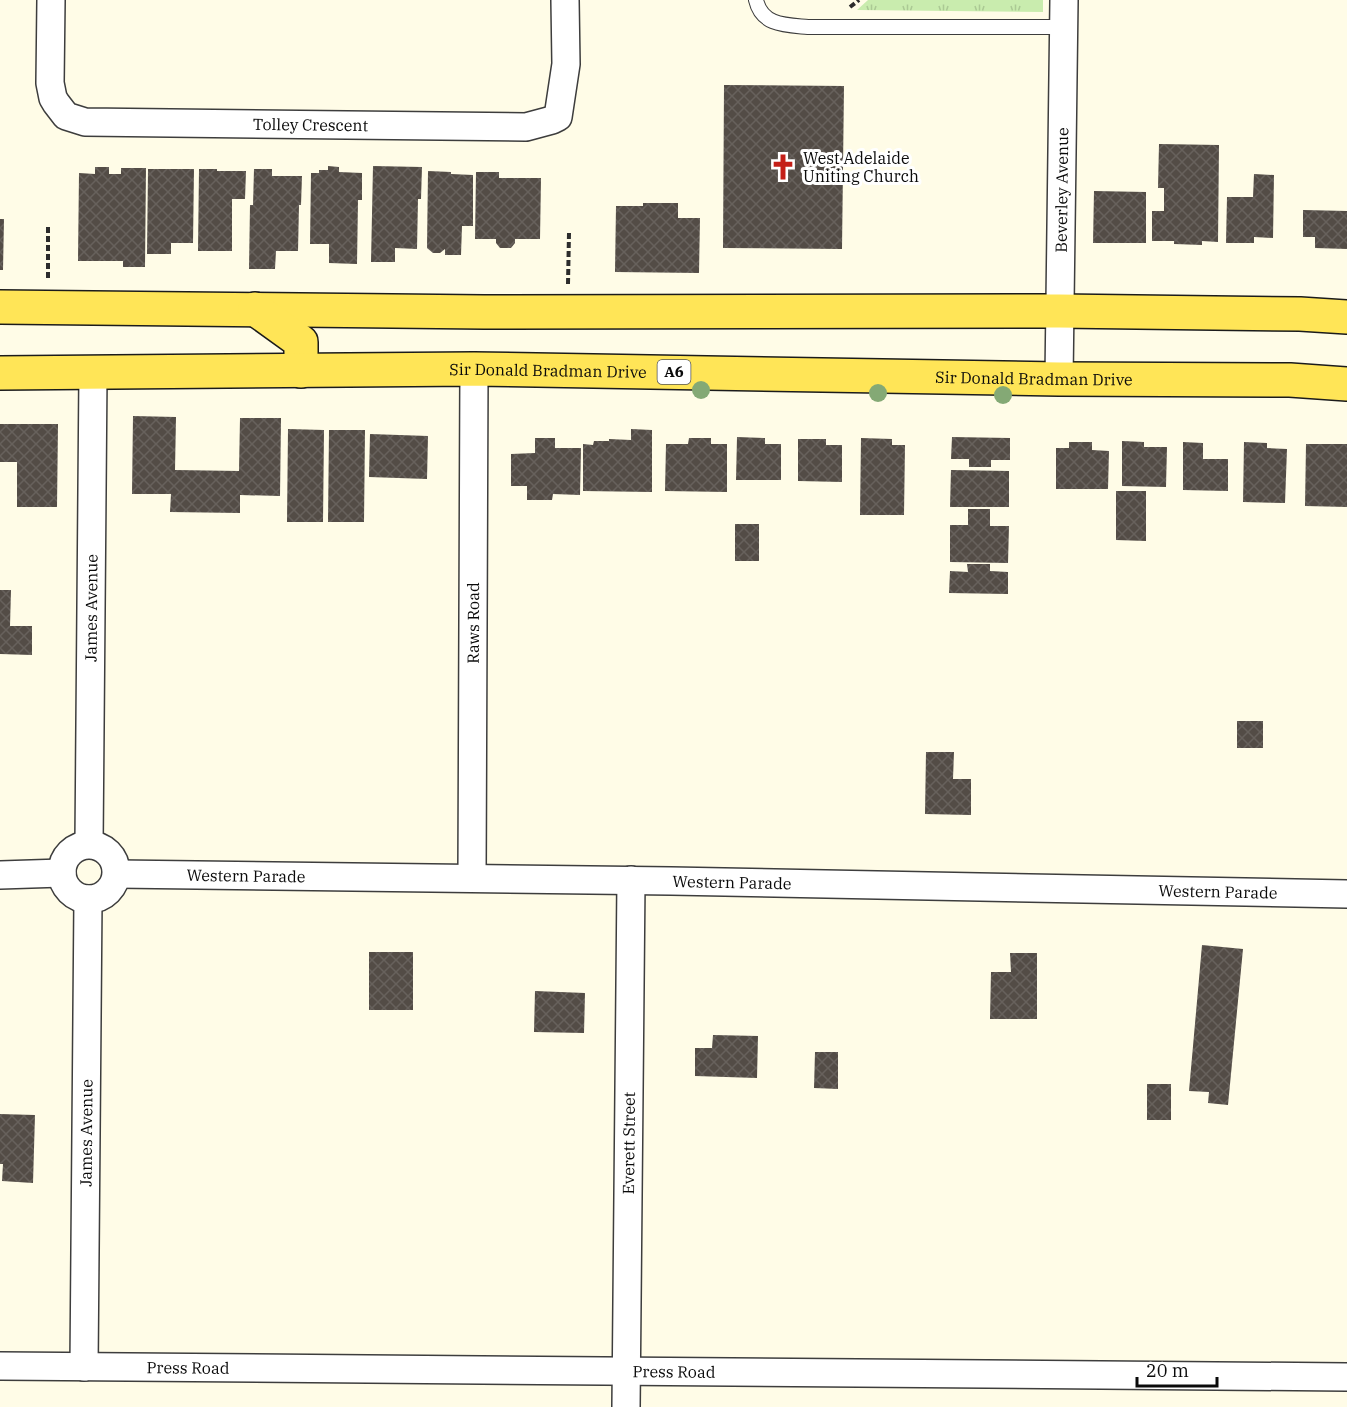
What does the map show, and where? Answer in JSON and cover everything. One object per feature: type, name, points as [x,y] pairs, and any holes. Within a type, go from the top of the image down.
[{"type":"main road","points":[[0,307],[484,312],[1059,311],[1300,314],[1347,317]]},
{"type":"main road","points":[[255,309],[301,342],[301,371]]},
{"type":"main road","name":"Sir Donald Bradman Drive","points":[[0,373],[474,369],[1059,379],[1290,380],[1347,384]]},
{"type":"street","name":"Tolley Crescent","points":[[51,0],[50,83],[53,98],[66,116],[85,122],[526,127],[558,117],[566,64],[565,0]]},
{"type":"street","name":"Beverley Avenue","points":[[1059,379],[1064,0]]},
{"type":"street","name":"Raws Road","points":[[472,878],[474,369]]},
{"type":"street","name":"James Avenue","points":[[89,844],[93,373]]},
{"type":"street","points":[[89,844],[97,845],[112,857],[117,874],[114,885],[102,896],[88,899],[78,897],[66,886],[62,873],[63,863],[73,849],[89,844]]},
{"type":"street","points":[[0,875],[62,873]]},
{"type":"street","name":"Western Parade","points":[[117,874],[631,880],[1347,894]]},
{"type":"street","name":"Everett Street","points":[[626,1407],[631,880]]},
{"type":"street","name":"James Avenue","points":[[84,1367],[88,899]]},
{"type":"street","name":"Press Road","points":[[0,1366],[1347,1377]]},
{"type":"lane","points":[[756,0],[758,9],[767,19],[786,25],[1064,27]]},
{"type":"path","points":[[48,228],[48,280]]},
{"type":"path","points":[[568,312],[569,233]]},
{"type":"green space","points":[[868,0],[1043,0],[1043,12],[857,10]]},
{"type":"building","name":"West Adelaide Uniting Church","points":[[724,85],[844,86],[842,249],[723,248]]},
{"type":"building","points":[[1159,144],[1219,145],[1218,242],[1202,241],[1202,245],[1152,241],[1152,211],[1164,211],[1164,188],[1158,188]]},
{"type":"building","points":[[328,166],[339,167],[339,172],[362,173],[362,200],[358,200],[357,264],[329,263],[329,244],[310,244],[311,173],[328,170]]},
{"type":"building","points":[[373,166],[422,167],[421,199],[418,199],[417,249],[395,248],[395,262],[371,262]]},
{"type":"building","points":[[95,167],[109,167],[109,174],[121,174],[121,168],[146,168],[145,267],[123,267],[123,261],[78,261],[79,173],[95,174]]},
{"type":"building","points":[[148,169],[194,169],[193,243],[171,243],[171,254],[147,254]]},
{"type":"building","points":[[199,169],[246,171],[245,199],[232,199],[232,251],[198,251]]},
{"type":"building","points":[[254,169],[272,169],[272,176],[302,176],[298,251],[276,251],[275,269],[249,269],[250,205],[253,205]]},
{"type":"building","points":[[428,171],[473,175],[473,226],[462,226],[461,255],[445,255],[445,249],[440,253],[433,253],[427,248]]},
{"type":"building","points":[[476,172],[499,172],[499,178],[541,178],[540,239],[515,239],[511,248],[500,248],[496,239],[475,239]]},
{"type":"building","points":[[1254,174],[1274,175],[1273,238],[1254,237],[1254,243],[1226,243],[1227,197],[1253,197]]},
{"type":"building","points":[[1094,191],[1146,192],[1146,243],[1093,243]]},
{"type":"building","points":[[643,203],[678,203],[678,218],[700,218],[699,273],[615,272],[616,206],[643,206]]},
{"type":"building","points":[[1303,210],[1347,211],[1347,249],[1315,248],[1315,237],[1303,237]]},
{"type":"building","points":[[0,219],[4,219],[3,270],[0,270]]},
{"type":"building","points":[[133,416],[176,417],[175,470],[239,471],[240,418],[281,418],[280,496],[240,495],[240,513],[170,512],[171,494],[132,494]]},
{"type":"building","points":[[0,424],[58,424],[57,507],[17,507],[17,462],[0,462]]},
{"type":"building","points":[[288,429],[324,430],[323,522],[287,522]]},
{"type":"building","points":[[631,429],[652,430],[652,492],[583,491],[583,444],[593,445],[594,441],[609,441],[609,439],[631,440]]},
{"type":"building","points":[[329,430],[365,430],[364,522],[328,522]]},
{"type":"building","points":[[370,434],[428,436],[427,479],[369,477]]},
{"type":"building","points":[[737,437],[765,438],[765,444],[781,444],[781,480],[736,480]]},
{"type":"building","points":[[952,437],[1010,438],[1010,460],[991,460],[991,467],[969,467],[969,459],[951,459]]},
{"type":"building","points":[[535,438],[555,438],[555,448],[581,448],[580,495],[553,494],[552,500],[527,500],[527,486],[511,486],[511,454],[535,453]]},
{"type":"building","points":[[689,438],[711,438],[711,444],[727,444],[727,492],[665,491],[666,444],[688,444]]},
{"type":"building","points":[[861,438],[892,439],[892,445],[905,445],[904,515],[860,515]]},
{"type":"building","points":[[798,439],[826,439],[826,445],[842,445],[842,482],[798,481]]},
{"type":"building","points":[[1122,441],[1144,442],[1144,447],[1167,447],[1166,487],[1122,486]]},
{"type":"building","points":[[1069,442],[1092,442],[1092,450],[1109,451],[1108,489],[1056,489],[1056,448],[1069,448]]},
{"type":"building","points":[[1183,442],[1203,443],[1203,459],[1228,459],[1228,491],[1183,490]]},
{"type":"building","points":[[1244,442],[1267,443],[1267,448],[1287,449],[1285,503],[1243,502]]},
{"type":"building","points":[[1306,444],[1347,444],[1347,507],[1305,506]]},
{"type":"building","points":[[951,470],[1009,471],[1009,507],[950,507]]},
{"type":"building","points":[[1116,491],[1146,491],[1146,541],[1116,540]]},
{"type":"building","points":[[968,509],[990,509],[990,526],[1009,526],[1008,563],[950,562],[950,525],[968,525]]},
{"type":"building","points":[[735,524],[759,524],[759,561],[735,561]]},
{"type":"building","points":[[967,564],[990,564],[990,571],[1008,572],[1008,594],[949,593],[950,571],[968,572]]},
{"type":"building","points":[[0,590],[11,590],[10,626],[32,626],[32,655],[0,654]]},
{"type":"building","points":[[1237,721],[1263,721],[1263,748],[1237,748]]},
{"type":"building","points":[[926,752],[954,752],[953,779],[971,779],[971,815],[925,814]]},
{"type":"building","points":[[1202,945],[1243,949],[1228,1105],[1208,1103],[1209,1092],[1189,1091]]},
{"type":"building","points":[[369,952],[413,952],[413,1010],[369,1010]]},
{"type":"building","points":[[1010,953],[1037,953],[1037,1019],[990,1019],[991,972],[1011,972]]},
{"type":"building","points":[[535,991],[585,993],[584,1033],[534,1032]]},
{"type":"building","points":[[713,1035],[758,1036],[757,1078],[695,1076],[695,1048],[712,1048]]},
{"type":"building","points":[[815,1052],[838,1052],[838,1089],[814,1088]]},
{"type":"building","points":[[1147,1084],[1171,1084],[1171,1120],[1147,1120]]},
{"type":"building","points":[[0,1114],[35,1115],[33,1183],[2,1181]]},
{"type":"place","name":"West Adelaide Uniting Church","points":[[783,167]]}]
